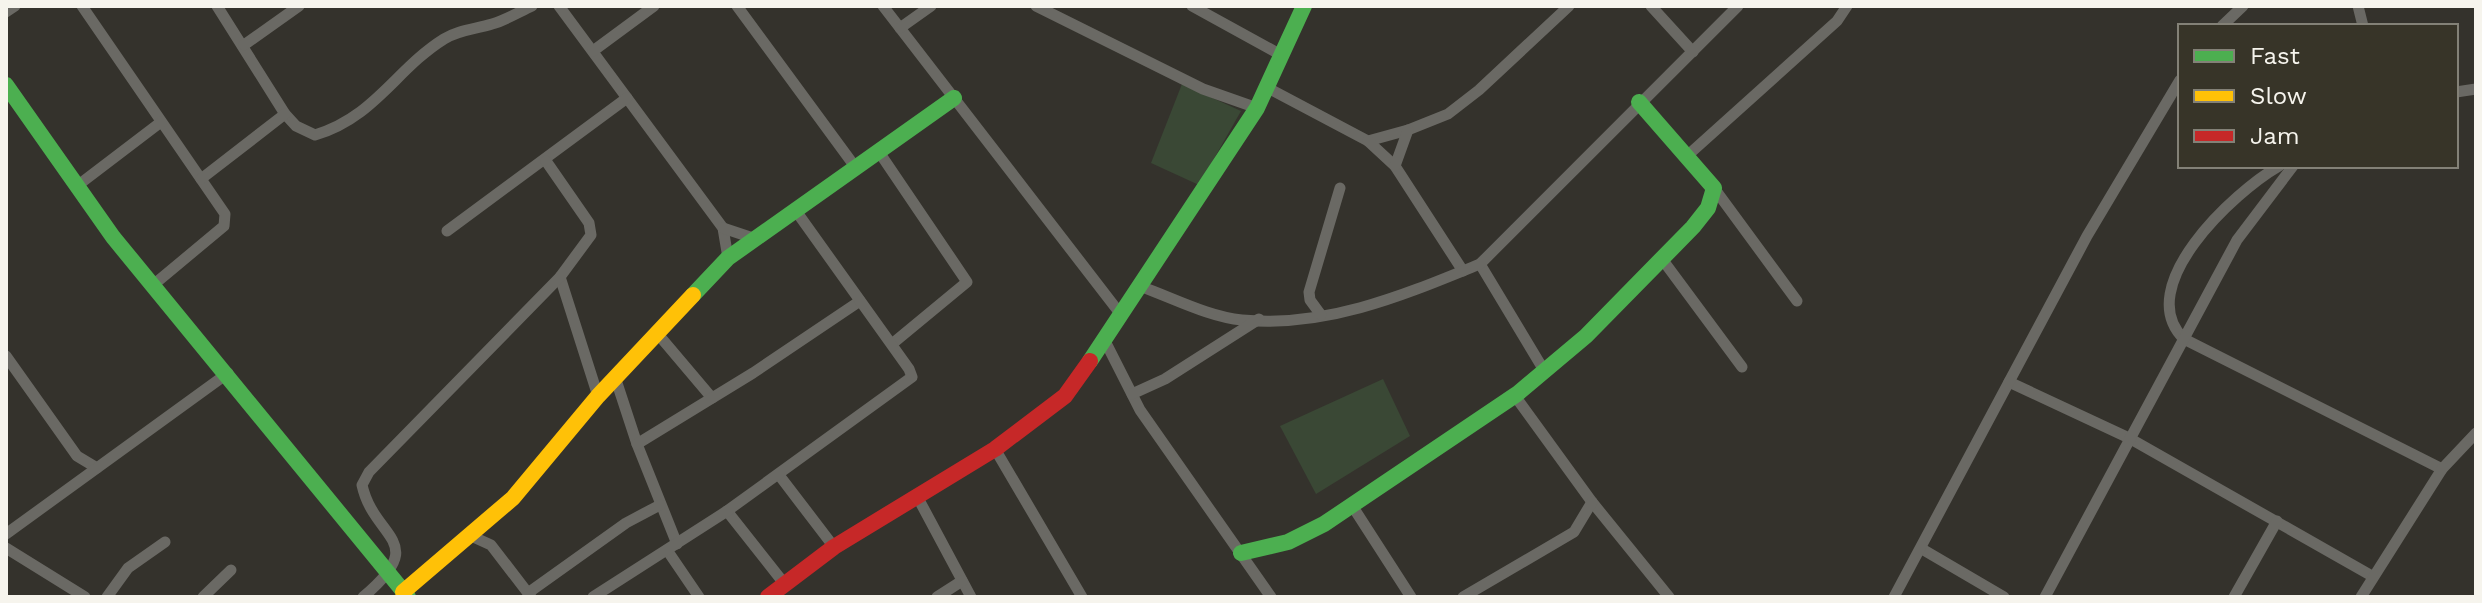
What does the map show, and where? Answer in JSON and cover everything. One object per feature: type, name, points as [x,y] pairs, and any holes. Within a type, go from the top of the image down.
[{"type":"street","points":[[6,12],[15,6]]},
{"type":"street","points":[[82,6],[225,214],[224,226],[152,286]]},
{"type":"street","points":[[217,6],[285,114],[308,134],[341,127],[395,85],[421,55],[448,36],[493,24],[532,6]]},
{"type":"street","points":[[244,45],[299,6]]},
{"type":"street","points":[[559,6],[723,228],[728,258]]},
{"type":"street","points":[[593,51],[654,6]]},
{"type":"street","points":[[737,6],[856,168]]},
{"type":"street","points":[[883,6],[1122,316]]},
{"type":"street","points":[[900,28],[931,6]]},
{"type":"street","points":[[1036,6],[1203,89],[1257,108]]},
{"type":"street","points":[[1192,6],[1283,56]]},
{"type":"street","points":[[768,597],[783,582],[834,547],[995,449],[1065,396],[1142,287],[1257,108],[1304,6]]},
{"type":"street","points":[[1368,141],[1408,130],[1462,104],[1569,6]]},
{"type":"street","points":[[1651,6],[1693,52]]},
{"type":"street","points":[[1142,287],[1227,317],[1259,319],[1321,315],[1377,305],[1480,264],[1738,6]]},
{"type":"street","points":[[1687,156],[1837,21],[1847,6]]},
{"type":"street","points":[[2224,24],[2243,6]]},
{"type":"street","points":[[1894,597],[2087,236],[2178,83]]},
{"type":"street","points":[[1268,88],[1368,141],[1395,166],[1463,271]]},
{"type":"street","points":[[9,95],[152,286],[228,373],[405,594],[513,498],[615,377],[728,258],[954,98]]},
{"type":"street","points":[[447,231],[546,161],[627,98]]},
{"type":"street","points":[[1639,102],[1714,188],[1797,301]]},
{"type":"street","points":[[201,179],[285,114]]},
{"type":"street","points":[[77,186],[161,122]]},
{"type":"street","points":[[1395,166],[1408,130]]},
{"type":"street","points":[[879,152],[967,282],[892,344]]},
{"type":"street","points":[[363,597],[390,575],[396,557],[395,547],[364,494],[362,485],[369,472],[560,277],[591,235],[589,223],[546,161]]},
{"type":"street","points":[[2276,168],[2251,184],[2181,262],[2167,304],[2173,326],[2184,339],[2442,469]]},
{"type":"street","points":[[2045,597],[2237,240],[2291,168]]},
{"type":"street","points":[[1321,315],[1310,300],[1309,292],[1340,188]]},
{"type":"street","points":[[1241,553],[1258,551],[1307,534],[1353,507],[1392,476],[1515,396],[1545,372],[1662,259],[1708,208],[1714,188]]},
{"type":"street","points":[[593,597],[727,511],[912,377],[892,344],[796,211]]},
{"type":"street","points":[[723,228],[756,239]]},
{"type":"street","points":[[1662,259],[1742,367]]},
{"type":"street","points":[[1480,264],[1545,372]]},
{"type":"street","points":[[560,277],[598,396]]},
{"type":"street","points":[[637,444],[860,301]]},
{"type":"street","points":[[1132,394],[1165,379],[1259,319]]},
{"type":"street","points":[[657,333],[712,398]]},
{"type":"street","points":[[1105,341],[1132,394],[1271,597]]},
{"type":"street","points":[[6,356],[77,456],[97,468]]},
{"type":"street","points":[[6,534],[228,373]]},
{"type":"street","points":[[615,377],[672,547],[699,597]]},
{"type":"street","points":[[2009,382],[2129,438],[2372,576]]},
{"type":"street","points":[[1515,396],[1592,502],[1669,597]]},
{"type":"street","points":[[2361,597],[2442,469],[2476,433]]},
{"type":"street","points":[[995,449],[1082,597]]},
{"type":"street","points":[[77,456],[80,480]]},
{"type":"street","points":[[779,475],[834,547]]},
{"type":"street","points":[[918,498],[971,597]]},
{"type":"street","points":[[1463,597],[1574,532],[1592,502]]},
{"type":"street","points":[[469,535],[491,545],[529,595],[626,523],[660,505]]},
{"type":"street","points":[[1353,507],[1411,597]]},
{"type":"street","points":[[727,511],[783,582]]},
{"type":"street","points":[[2234,597],[2277,521]]},
{"type":"street","points":[[107,597],[128,568],[165,542]]},
{"type":"street","points":[[6,548],[85,597]]},
{"type":"street","points":[[1922,549],[2004,597]]},
{"type":"street","points":[[1253,571],[1258,551]]},
{"type":"street","points":[[203,597],[231,570]]},
{"type":"street","points":[[937,597],[962,581]]},
{"type":"green space","points":[[1182,84],[1241,111],[1199,185],[1151,163]]},
{"type":"green space","points":[[1383,379],[1410,436],[1316,494],[1280,426]]},
{"type":"traffic: fast","points":[[1090,361],[1257,108],[1304,6]]},
{"type":"traffic: fast","points":[[6,85],[113,237],[408,597]]},
{"type":"traffic: fast","points":[[693,295],[728,258],[954,98]]},
{"type":"traffic: fast","points":[[1241,553],[1288,542],[1324,524],[1517,394],[1586,336],[1693,227],[1708,208],[1714,188],[1639,102]]},
{"type":"traffic: slow","points":[[403,592],[513,498],[598,396],[693,295]]},
{"type":"traffic: jam","points":[[768,597],[834,547],[995,449],[1065,396],[1090,361]]}]
